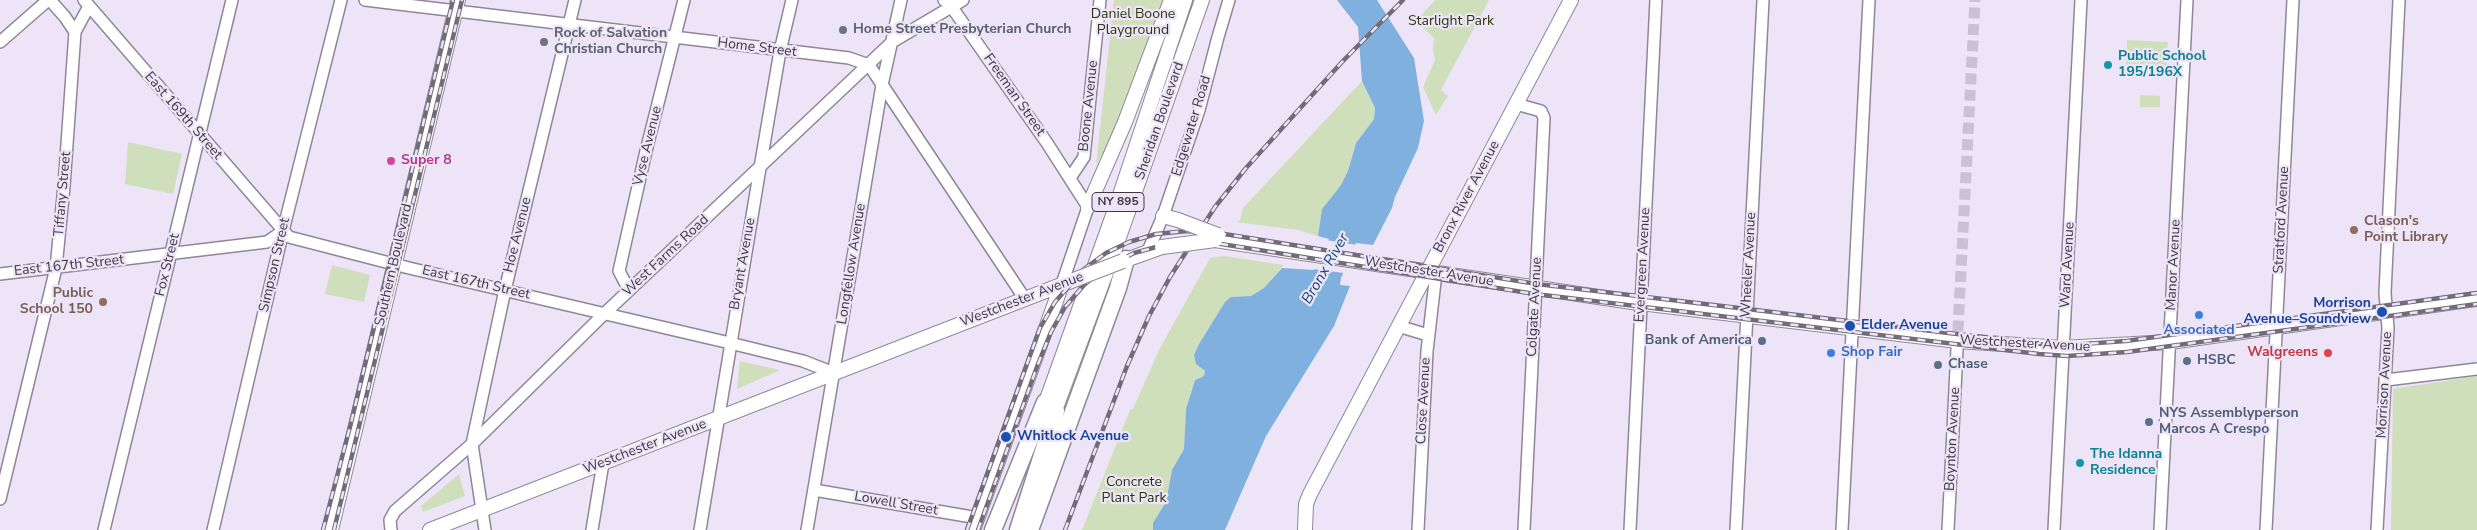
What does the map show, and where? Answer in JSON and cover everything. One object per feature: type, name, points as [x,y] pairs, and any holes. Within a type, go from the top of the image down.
[{"type":"highway","points":[[1031,526],[1116,294],[1124,260]]},
{"type":"highway","name":"NY 895","points":[[993,530],[1050,407]]},
{"type":"highway","name":"NY 895","points":[[1018,530],[1050,407]]},
{"type":"main road","points":[[1088,207],[1125,122],[1171,0]]},
{"type":"main road","name":"Sheridan Boulevard","points":[[1050,407],[1185,0]]},
{"type":"main road","name":"Sheridan Boulevard","points":[[1050,407],[1202,0]]},
{"type":"main road","name":"Bronx River Avenue","points":[[1304,530],[1309,496],[1398,326],[1431,272],[1570,0]]},
{"type":"main road","name":"Southern Boulevard","points":[[331,530],[457,6]]},
{"type":"main road","points":[[1163,216],[1178,220],[1221,238]]},
{"type":"main road","name":"Westchester Avenue","points":[[430,530],[1148,251],[1221,238],[1536,289],[1642,303],[1958,341],[2063,348],[2170,342],[2477,299]]},
{"type":"main road","points":[[976,524],[1062,284]]},
{"type":"main road","points":[[1002,530],[1036,436],[1050,407]]},
{"type":"main road","points":[[1011,530],[1042,444],[1050,407]]},
{"type":"street","points":[[0,42],[49,0],[65,16],[75,32]]},
{"type":"street","name":"Fox Street","points":[[104,530],[232,0]]},
{"type":"street","name":"Simpson Street","points":[[214,530],[283,231],[341,0]]},
{"type":"street","name":"Home Street","points":[[365,0],[457,6],[569,25],[849,58],[869,65]]},
{"type":"street","name":"Hoe Avenue","points":[[485,530],[472,444],[505,290],[575,0]]},
{"type":"street","name":"Vyse Avenue","points":[[630,290],[619,271],[646,151],[684,0]]},
{"type":"street","name":"Bryant Avenue","points":[[700,530],[780,51],[792,0]]},
{"type":"street","name":"Longfellow Avenue","points":[[807,530],[882,85],[901,0]]},
{"type":"street","name":"West Farms Road","points":[[391,530],[390,520],[395,511],[472,444],[604,314],[892,42],[948,3],[963,0]]},
{"type":"street","name":"Boone Avenue","points":[[1070,178],[1084,157],[1100,0]]},
{"type":"street","name":"Edgewater Road","points":[[1148,251],[1163,216],[1202,102],[1229,0]]},
{"type":"street","name":"Evergreen Avenue","points":[[1630,530],[1656,0]]},
{"type":"street","name":"Wheeler Avenue","points":[[1736,530],[1764,0]]},
{"type":"street","points":[[1842,530],[1869,0]]},
{"type":"street","name":"Ward Avenue","points":[[2054,530],[2081,0]]},
{"type":"street","name":"Manor Avenue","points":[[2160,530],[2187,0]]},
{"type":"street","name":"Stratford Avenue","points":[[2266,530],[2293,0]]},
{"type":"street","name":"Morrison Avenue","points":[[2377,530],[2386,380],[2388,328],[2385,293],[2399,0]]},
{"type":"street","name":"Tiffany Street","points":[[0,499],[56,268],[75,32],[86,3]]},
{"type":"street","name":"East 169th Street","points":[[86,3],[283,231]]},
{"type":"street","name":"Freeman Street","points":[[948,3],[1070,178],[1088,207]]},
{"type":"street","points":[[869,65],[1024,299]]},
{"type":"street","name":"Colgate Avenue","points":[[1516,104],[1541,111],[1544,118],[1524,530]]},
{"type":"street","points":[[1062,284],[1088,207]]},
{"type":"street","name":"East 167th Street","points":[[0,274],[268,242],[283,231],[296,240],[730,343],[803,362],[834,373]]},
{"type":"street","name":"Close Avenue","points":[[1418,530],[1431,272]]},
{"type":"street","points":[[1398,326],[1428,335]]},
{"type":"street","name":"Boynton Avenue","points":[[1948,530],[1957,349]]},
{"type":"street","points":[[2386,380],[2477,369]]},
{"type":"street","points":[[592,530],[603,464]]},
{"type":"street","name":"Lowell Street","points":[[814,490],[976,524]]},
{"type":"green space","name":"Daniel Boone Playground","points":[[1114,0],[1165,0],[1112,137],[1096,165]]},
{"type":"green space","name":"Starlight Park","points":[[1435,0],[1489,0],[1441,90],[1448,96],[1436,115],[1423,87],[1435,60],[1434,38],[1416,21]]},
{"type":"green space","points":[[2127,40],[2168,42],[2166,70],[2126,68]]},
{"type":"green space","points":[[1362,81],[1375,108],[1374,119],[1356,143],[1348,171],[1341,185],[1322,209],[1318,236],[1298,230],[1236,222],[1240,220],[1243,208]]},
{"type":"green space","points":[[2140,95],[2160,96],[2160,107],[2140,107]]},
{"type":"green space","points":[[128,142],[182,154],[173,194],[125,184]]},
{"type":"green space","name":"Concrete Plant Park","points":[[1224,256],[1284,265],[1264,288],[1251,296],[1231,297],[1225,302],[1199,344],[1194,355],[1196,364],[1205,371],[1204,376],[1195,380],[1186,409],[1184,449],[1172,470],[1166,502],[1153,523],[1153,530],[1082,530],[1130,410],[1133,409],[1159,350],[1210,258]]},
{"type":"green space","points":[[332,265],[370,275],[364,302],[325,294]]},
{"type":"green space","points":[[740,361],[780,370],[737,389]]},
{"type":"green space","points":[[2477,376],[2477,530],[2391,530],[2393,389]]},
{"type":"green space","points":[[459,474],[465,496],[423,512],[421,506]]},
{"type":"water","name":"Bronx River","points":[[1337,0],[1377,0],[1414,58],[1424,121],[1418,148],[1395,197],[1392,208],[1373,245],[1356,243],[1341,278],[1340,285],[1350,286],[1334,326],[1266,436],[1225,530],[1153,530],[1153,523],[1166,502],[1172,470],[1184,449],[1186,409],[1195,380],[1204,376],[1205,371],[1196,364],[1194,355],[1199,344],[1225,302],[1231,297],[1251,296],[1264,288],[1282,268],[1314,270],[1329,239],[1318,236],[1322,209],[1341,185],[1348,171],[1356,143],[1374,119],[1375,108],[1362,81],[1358,27]]},
{"type":"pier","points":[[1326,240],[1357,245],[1344,273],[1313,269]]},
{"type":"tunnel","points":[[1957,348],[1975,0]]},
{"type":"railway","points":[[323,530],[351,423],[453,0]]},
{"type":"railway","points":[[334,530],[462,0]]},
{"type":"railway","points":[[1065,530],[1127,366],[1149,316],[1170,277],[1215,207],[1246,168],[1342,62],[1403,0]]},
{"type":"railway","points":[[967,530],[1040,328],[1055,302],[1084,269],[1106,253],[1129,242],[1156,234],[1187,231],[1218,233],[1537,284],[2041,344],[2068,345],[2126,341],[2477,293]]},
{"type":"railway","points":[[978,530],[1038,364],[1051,332],[1065,307],[1084,285],[1103,269],[1134,253],[1171,243],[1215,243],[1535,294],[2067,356],[2127,352],[2477,304]]},
{"type":"place","name":"Home Street Presbyterian Church","points":[[843,30]]},
{"type":"place","name":"Rock of Salvation Christian Church","points":[[544,42]]},
{"type":"place","name":"Public School 195/196X","points":[[2108,65]]},
{"type":"place","name":"Super 8","points":[[391,161]]},
{"type":"place","name":"Clason's Point Library","points":[[2354,230]]},
{"type":"place","name":"Public School 150","points":[[103,302]]},
{"type":"place","name":"Morrison Avenue–Soundview","points":[[2382,312]]},
{"type":"place","name":"Associated","points":[[2199,315]]},
{"type":"place","name":"Elder Avenue","points":[[1850,326]]},
{"type":"place","name":"Bank of America","points":[[1762,341]]},
{"type":"place","name":"Shop Fair","points":[[1831,353]]},
{"type":"place","name":"Walgreens","points":[[2328,353]]},
{"type":"place","name":"HSBC","points":[[2187,361]]},
{"type":"place","name":"Chase","points":[[1938,365]]},
{"type":"place","name":"NYS Assemblyperson Marcos A Crespo","points":[[2149,422]]},
{"type":"place","name":"Whitlock Avenue","points":[[1006,437]]},
{"type":"place","name":"The Idanna Residence","points":[[2080,463]]}]
